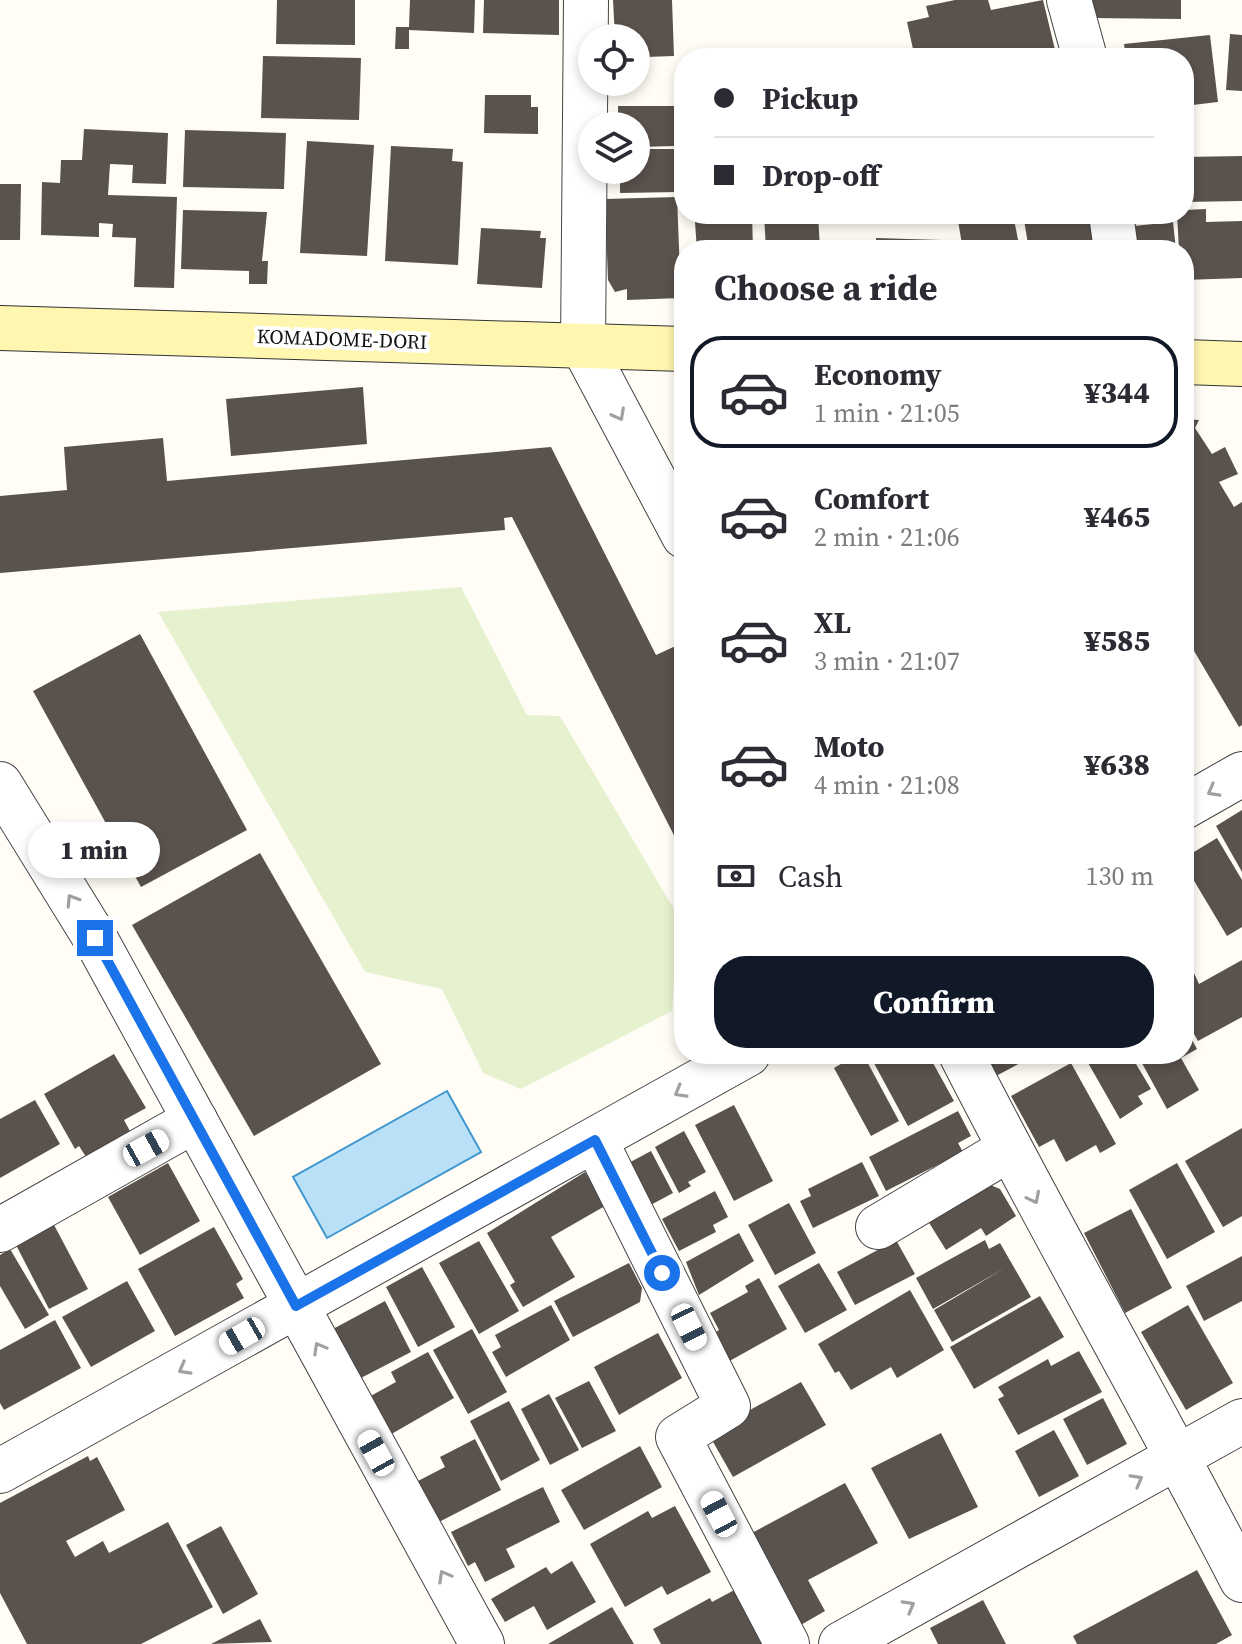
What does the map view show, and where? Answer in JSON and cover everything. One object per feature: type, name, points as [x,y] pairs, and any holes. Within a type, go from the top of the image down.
[{"type":"street","points":[[586,0],[583,346],[674,517]]},
{"type":"street","points":[[1069,0],[1082,48]]},
{"type":"street","name":"KOMADOME-DORI","points":[[0,328],[674,349]]},
{"type":"street","points":[[1194,362],[1242,364]]},
{"type":"street","points":[[1194,801],[1242,774]]},
{"type":"street","points":[[0,784],[95,938],[482,1644]]},
{"type":"street","points":[[0,1471],[730,1064]]},
{"type":"street","points":[[966,1064],[1009,1149],[1179,1457],[1242,1580]]},
{"type":"street","points":[[0,1230],[195,1120]]},
{"type":"street","points":[[595,1140],[728,1406],[678,1437],[787,1644]]},
{"type":"street","points":[[878,1227],[1009,1149]]},
{"type":"street","points":[[841,1644],[1242,1421]]},
{"type":"green space","points":[[461,587],[527,715],[560,716],[674,909],[672,1011],[521,1089],[483,1073],[442,989],[365,972],[158,612]]},
{"type":"water","points":[[447,1091],[481,1152],[327,1238],[293,1177]]},
{"type":"building","points":[[277,0],[355,0],[355,45],[276,44]]},
{"type":"building","points":[[410,0],[475,0],[474,33],[409,30],[409,49],[395,49],[396,27],[409,27]]},
{"type":"building","points":[[484,0],[559,0],[559,35],[483,33]]},
{"type":"building","points":[[613,0],[672,0],[674,56],[650,57],[650,24],[614,24]]},
{"type":"building","points":[[955,0],[988,0],[991,10],[1043,0],[1055,48],[913,48],[907,22],[929,17],[926,6]]},
{"type":"building","points":[[1084,0],[1181,0],[1181,19],[1091,18]]},
{"type":"building","points":[[1230,34],[1242,35],[1242,91],[1226,90]]},
{"type":"building","points":[[1210,35],[1218,102],[1194,105],[1194,48],[1125,48],[1124,44]]},
{"type":"building","points":[[263,56],[361,58],[359,120],[261,118]]},
{"type":"building","points":[[485,95],[531,95],[531,107],[538,107],[538,134],[484,133]]},
{"type":"building","points":[[618,106],[674,106],[674,146],[650,147],[650,112],[618,112]]},
{"type":"building","points":[[84,129],[168,133],[166,184],[132,183],[133,165],[110,164],[108,195],[177,197],[174,288],[134,287],[136,238],[112,237],[113,224],[99,223],[99,237],[41,235],[42,182],[60,183],[61,160],[82,160]]},
{"type":"building","points":[[185,130],[286,133],[284,189],[183,187]]},
{"type":"building","points":[[307,141],[374,145],[367,256],[300,253]]},
{"type":"building","points":[[391,146],[453,149],[452,161],[463,162],[458,265],[385,261]]},
{"type":"building","points":[[650,149],[674,149],[674,192],[620,193],[620,184],[650,184]]},
{"type":"building","points":[[1242,156],[1242,201],[1194,202],[1194,157]]},
{"type":"building","points":[[0,184],[21,184],[20,240],[0,240]]},
{"type":"building","points":[[674,197],[674,224],[678,224],[679,240],[674,240],[674,298],[627,300],[627,289],[615,292],[608,280],[605,199]]},
{"type":"building","points":[[1206,209],[1206,222],[1242,221],[1242,278],[1194,280],[1194,240],[1178,240],[1178,224],[1194,224],[1194,210]]},
{"type":"building","points":[[183,210],[267,212],[262,261],[268,261],[267,284],[249,284],[249,271],[181,269]]},
{"type":"building","points":[[695,224],[752,224],[753,240],[696,240]]},
{"type":"building","points":[[765,224],[819,224],[819,240],[765,240]]},
{"type":"building","points":[[959,224],[1015,224],[1018,240],[961,240]]},
{"type":"building","points":[[1025,224],[1095,224],[1097,240],[1027,240]]},
{"type":"building","points":[[1173,224],[1175,240],[1135,240],[1134,226]]},
{"type":"building","points":[[481,228],[541,231],[540,238],[546,238],[542,288],[477,284]]},
{"type":"building","points":[[876,238],[941,240],[876,240]]},
{"type":"building","points":[[363,387],[367,444],[231,456],[226,399]]},
{"type":"building","points":[[1194,420],[1199,420],[1195,428],[1212,454],[1225,447],[1238,474],[1219,482],[1234,507],[1242,502],[1242,725],[1239,727],[1194,651]]},
{"type":"building","points":[[163,438],[167,481],[551,447],[656,655],[674,647],[674,835],[512,517],[504,518],[505,530],[0,573],[0,496],[67,490],[64,447]]},
{"type":"building","points":[[140,634],[247,830],[141,887],[33,691]]},
{"type":"building","points":[[1242,810],[1242,872],[1216,826]]},
{"type":"building","points":[[1217,838],[1242,880],[1242,927],[1227,936],[1194,881],[1194,852]]},
{"type":"building","points":[[260,853],[381,1064],[254,1136],[132,925]]},
{"type":"building","points":[[1242,960],[1242,1017],[1198,1041],[1194,1034],[1194,973],[1199,984]]},
{"type":"building","points":[[114,1054],[146,1108],[124,1120],[132,1135],[88,1160],[79,1146],[75,1149],[44,1094]]},
{"type":"building","points":[[841,1064],[868,1064],[899,1121],[871,1136],[834,1068]]},
{"type":"building","points":[[874,1064],[934,1064],[954,1101],[908,1126]]},
{"type":"building","points":[[989,1064],[1018,1064],[996,1076]]},
{"type":"building","points":[[1072,1064],[1116,1144],[1100,1153],[1096,1145],[1066,1162],[1054,1139],[1039,1147],[1011,1096]]},
{"type":"building","points":[[1089,1064],[1136,1064],[1151,1089],[1138,1096],[1143,1104],[1120,1119]]},
{"type":"building","points":[[1142,1064],[1184,1064],[1199,1090],[1167,1109]]},
{"type":"building","points":[[35,1100],[60,1144],[0,1178],[0,1119]]},
{"type":"building","points":[[734,1105],[773,1181],[734,1201],[695,1125]]},
{"type":"building","points":[[958,1111],[971,1136],[958,1143],[963,1152],[886,1191],[869,1157]]},
{"type":"building","points":[[1242,1128],[1242,1216],[1223,1227],[1185,1161]]},
{"type":"building","points":[[684,1131],[706,1172],[688,1182],[691,1186],[679,1193],[655,1147]]},
{"type":"building","points":[[651,1151],[673,1193],[645,1208],[623,1166]]},
{"type":"building","points":[[862,1162],[879,1196],[813,1228],[800,1201],[811,1196],[808,1189]]},
{"type":"building","points":[[168,1163],[200,1221],[140,1255],[108,1197]]},
{"type":"building","points":[[1177,1163],[1215,1232],[1167,1259],[1129,1190]]},
{"type":"building","points":[[585,1172],[605,1206],[551,1237],[575,1277],[523,1307],[510,1285],[515,1282],[487,1233]]},
{"type":"building","points":[[983,1182],[1000,1189],[1016,1216],[986,1236],[981,1228],[946,1250],[928,1221]]},
{"type":"building","points":[[715,1191],[728,1217],[713,1225],[716,1232],[679,1251],[662,1219]]},
{"type":"building","points":[[789,1203],[816,1253],[775,1275],[748,1225]]},
{"type":"building","points":[[1131,1209],[1172,1288],[1125,1313],[1084,1233]]},
{"type":"building","points":[[53,1223],[88,1289],[49,1309],[15,1243]]},
{"type":"building","points":[[214,1227],[243,1279],[236,1284],[244,1298],[175,1336],[138,1269]]},
{"type":"building","points":[[739,1233],[754,1261],[699,1295],[686,1262]]},
{"type":"building","points":[[896,1240],[915,1274],[855,1305],[837,1272]]},
{"type":"building","points":[[985,1240],[989,1249],[1000,1243],[1031,1297],[952,1342],[934,1310],[1005,1268],[933,1309],[916,1278]]},
{"type":"building","points":[[479,1241],[519,1311],[479,1334],[439,1263]]},
{"type":"building","points":[[10,1249],[49,1315],[25,1329],[0,1286],[0,1255]]},
{"type":"building","points":[[1242,1256],[1242,1301],[1204,1321],[1186,1286]]},
{"type":"building","points":[[629,1263],[642,1288],[640,1302],[573,1337],[554,1301]]},
{"type":"building","points":[[819,1263],[847,1310],[805,1333],[778,1286]]},
{"type":"building","points":[[422,1267],[455,1327],[418,1347],[386,1287]]},
{"type":"building","points":[[759,1278],[787,1329],[726,1363],[710,1336],[719,1330],[710,1313],[748,1292],[745,1286]]},
{"type":"building","points":[[127,1281],[155,1331],[91,1367],[62,1317]]},
{"type":"building","points":[[910,1290],[944,1350],[897,1378],[891,1367],[851,1390],[839,1371],[835,1373],[818,1344]]},
{"type":"building","points":[[1040,1296],[1064,1337],[974,1389],[950,1347]]},
{"type":"building","points":[[385,1301],[411,1352],[359,1379],[333,1329]]},
{"type":"building","points":[[551,1305],[570,1340],[506,1377],[492,1352],[501,1347],[495,1335]]},
{"type":"building","points":[[1188,1305],[1233,1383],[1186,1410],[1141,1332]]},
{"type":"building","points":[[55,1320],[81,1368],[4,1410],[0,1403],[0,1350]]},
{"type":"building","points":[[472,1329],[507,1392],[468,1414],[433,1350]]},
{"type":"building","points":[[658,1333],[682,1378],[619,1415],[594,1367]]},
{"type":"building","points":[[1079,1351],[1102,1392],[1018,1435],[998,1399],[1004,1396],[998,1387],[1048,1359],[1051,1366]]},
{"type":"building","points":[[428,1352],[454,1398],[388,1436],[367,1398],[396,1382],[391,1372]]},
{"type":"building","points":[[589,1381],[616,1431],[582,1448],[555,1398]]},
{"type":"building","points":[[801,1382],[826,1425],[733,1477],[708,1433]]},
{"type":"building","points":[[549,1394],[579,1450],[550,1465],[521,1409]]},
{"type":"building","points":[[1103,1398],[1127,1444],[1087,1465],[1063,1419]]},
{"type":"building","points":[[509,1401],[540,1460],[501,1481],[470,1421]]},
{"type":"building","points":[[1054,1430],[1079,1476],[1039,1497],[1015,1451]]},
{"type":"building","points":[[941,1433],[978,1507],[909,1539],[871,1468]]},
{"type":"building","points":[[475,1439],[501,1490],[439,1522],[418,1481],[445,1467],[440,1457]]},
{"type":"building","points":[[640,1446],[662,1487],[584,1530],[561,1490]]},
{"type":"building","points":[[88,1456],[90,1461],[97,1457],[125,1510],[66,1541],[75,1557],[103,1541],[109,1553],[168,1522],[213,1607],[141,1644],[27,1644],[0,1593],[0,1503]]},
{"type":"building","points":[[845,1483],[878,1543],[808,1580],[825,1611],[799,1626],[750,1534]]},
{"type":"building","points":[[543,1487],[560,1522],[506,1549],[515,1567],[485,1582],[475,1562],[468,1566],[451,1532]]},
{"type":"building","points":[[675,1506],[711,1572],[667,1595],[662,1586],[625,1607],[590,1544],[648,1511],[652,1518]]},
{"type":"building","points":[[221,1526],[258,1594],[223,1614],[186,1545]]},
{"type":"building","points":[[572,1561],[596,1602],[547,1630],[534,1606],[505,1622],[491,1599],[546,1567],[551,1574]]},
{"type":"building","points":[[1197,1570],[1232,1635],[1216,1644],[1077,1644],[1073,1636]]},
{"type":"building","points":[[740,1587],[767,1644],[661,1644],[653,1629],[710,1598],[712,1602]]},
{"type":"building","points":[[983,1600],[1006,1644],[938,1644],[930,1628]]},
{"type":"building","points":[[612,1607],[634,1644],[548,1644]]},
{"type":"building","points":[[260,1619],[272,1642],[211,1644]]},
{"type":"route","points":[[95,938],[296,1306],[595,1140],[662,1273]]}]
